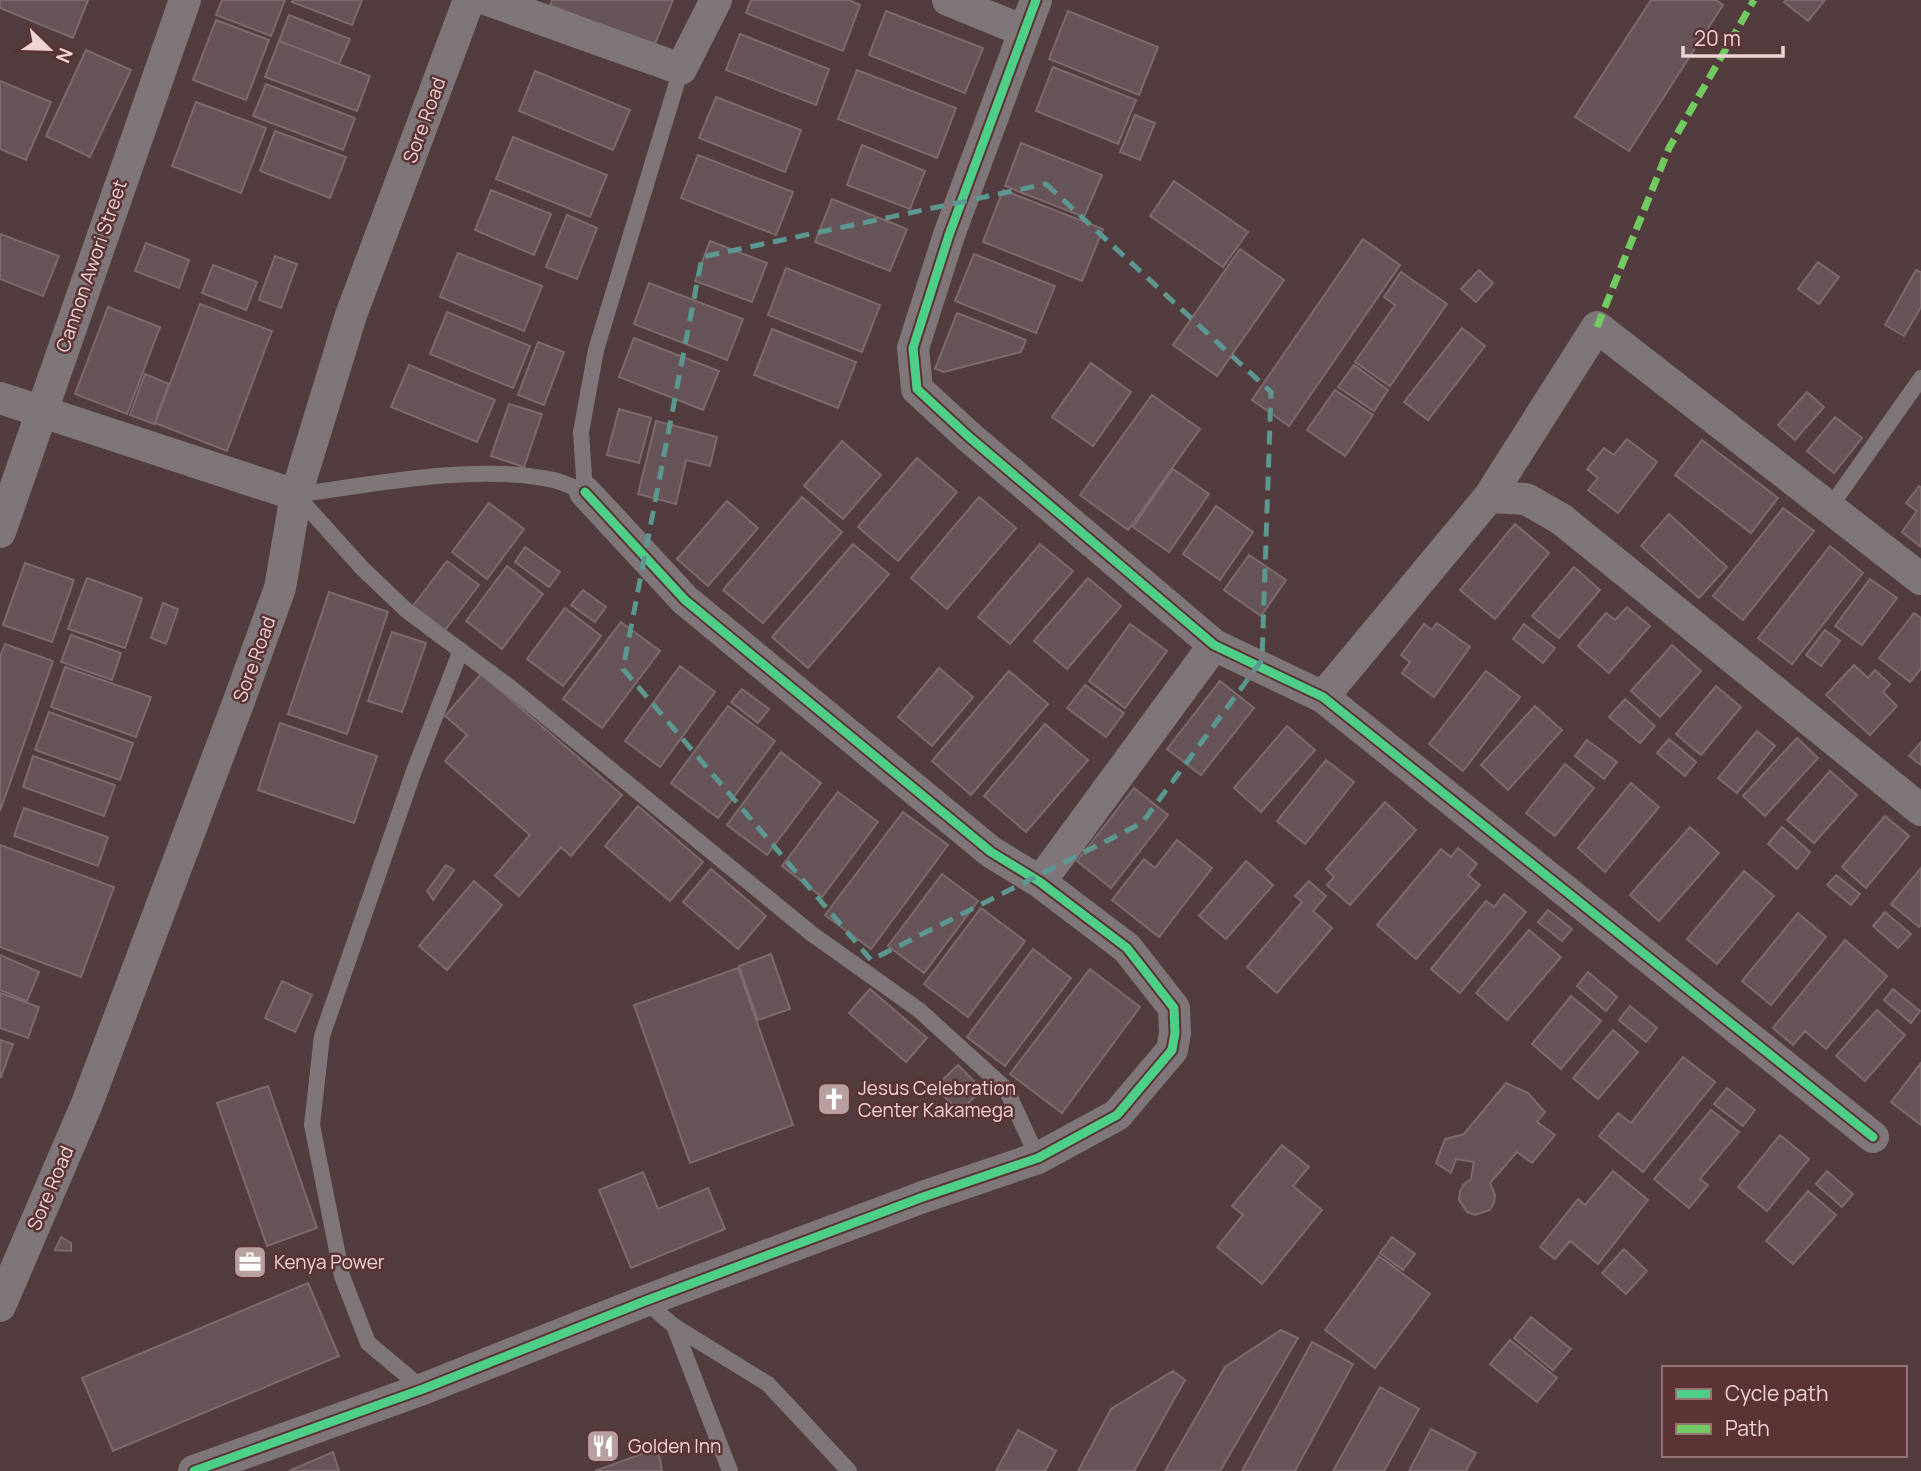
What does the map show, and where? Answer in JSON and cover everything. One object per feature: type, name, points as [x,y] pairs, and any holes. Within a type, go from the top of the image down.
[{"type":"street","name":"Cannon Awori Street","points":[[0,532],[185,0]]},
{"type":"street","name":"Sore Road","points":[[0,1306],[86,1106],[240,698],[279,588],[296,495],[351,315],[469,0]]},
{"type":"street","points":[[488,0],[681,69],[716,0]]},
{"type":"street","points":[[948,0],[1024,31]]},
{"type":"street","points":[[1036,0],[949,236],[913,348],[917,388],[968,436],[1214,645],[1323,696],[1873,1137]]},
{"type":"street","points":[[1323,696],[1489,497],[1597,327],[1921,579]]},
{"type":"street","points":[[0,398],[296,495]]},
{"type":"street","points":[[194,1471],[423,1389],[645,1301],[923,1197],[1038,1158],[1117,1115],[1172,1050],[1175,1032],[1174,1008],[1127,948],[1040,882],[991,852],[685,600],[585,492]]},
{"type":"street","points":[[1489,497],[1526,499],[1561,519],[1921,810]]},
{"type":"street","points":[[1040,882],[1214,645]]},
{"type":"lane","points":[[296,495],[438,476],[516,475],[556,481],[585,492],[581,432],[596,350],[681,69]]},
{"type":"lane","points":[[1830,507],[1921,378]]},
{"type":"lane","points":[[296,495],[362,568],[405,610],[511,688],[812,934],[919,1010],[1006,1089],[1038,1158]]},
{"type":"lane","points":[[423,1389],[368,1343],[342,1276],[312,1125],[322,1036],[414,771],[461,650]]},
{"type":"lane","points":[[645,1301],[674,1326],[768,1384],[849,1471]]},
{"type":"lane","points":[[674,1326],[730,1471]]},
{"type":"highlighted area","points":[[1046,184],[1271,392],[1262,660],[1142,823],[871,960],[623,669],[702,257]]},
{"type":"building","points":[[0,0],[88,0],[73,38],[0,8]]},
{"type":"building","points":[[222,0],[285,0],[271,36],[216,15]]},
{"type":"building","points":[[362,0],[352,25],[292,2]]},
{"type":"building","points":[[552,0],[673,0],[654,46],[550,5]]},
{"type":"building","points":[[751,0],[849,0],[860,5],[843,51],[746,13]]},
{"type":"building","points":[[1651,0],[1716,0],[1723,5],[1629,151],[1575,117]]},
{"type":"building","points":[[1825,0],[1808,21],[1784,2]]},
{"type":"building","points":[[886,11],[983,48],[965,93],[869,55]]},
{"type":"building","points":[[1068,11],[1158,47],[1139,95],[1049,59]]},
{"type":"building","points":[[289,15],[350,39],[339,64],[279,41]]},
{"type":"building","points":[[216,20],[269,40],[246,100],[193,80]]},
{"type":"building","points":[[740,34],[829,69],[816,105],[726,70]]},
{"type":"building","points":[[279,41],[370,76],[357,111],[265,77]]},
{"type":"building","points":[[86,50],[131,70],[90,157],[46,136]]},
{"type":"building","points":[[1053,67],[1136,100],[1118,144],[1036,111]]},
{"type":"building","points":[[857,70],[956,108],[937,158],[838,119]]},
{"type":"building","points":[[535,71],[630,110],[613,150],[519,111]]},
{"type":"building","points":[[0,81],[51,102],[26,160],[0,149]]},
{"type":"building","points":[[266,84],[355,118],[343,150],[253,116]]},
{"type":"building","points":[[716,97],[801,130],[785,172],[699,138]]},
{"type":"building","points":[[196,102],[266,128],[241,193],[172,166]]},
{"type":"building","points":[[1135,115],[1155,123],[1140,160],[1120,152]]},
{"type":"building","points":[[275,131],[346,157],[330,198],[260,171]]},
{"type":"building","points":[[513,137],[607,175],[590,217],[496,179]]},
{"type":"building","points":[[1021,143],[1102,175],[1084,217],[1005,186]]},
{"type":"building","points":[[862,145],[925,171],[910,209],[847,185]]},
{"type":"building","points":[[698,155],[793,192],[776,235],[681,198]]},
{"type":"building","points":[[1174,181],[1248,232],[1223,267],[1150,216]]},
{"type":"building","points":[[491,190],[551,214],[534,255],[475,230]]},
{"type":"building","points":[[1003,190],[1103,229],[1082,281],[983,242]]},
{"type":"building","points":[[832,199],[907,229],[890,271],[815,242]]},
{"type":"building","points":[[567,215],[597,228],[577,279],[546,267]]},
{"type":"building","points":[[0,234],[59,256],[43,296],[0,279]]},
{"type":"building","points":[[1363,239],[1400,265],[1289,426],[1252,400]]},
{"type":"building","points":[[710,241],[767,263],[752,302],[695,281]]},
{"type":"building","points":[[146,243],[189,260],[179,288],[135,271]]},
{"type":"building","points":[[1240,249],[1284,280],[1217,376],[1173,345]]},
{"type":"building","points":[[458,253],[542,286],[524,331],[440,297]]},
{"type":"building","points":[[974,254],[1055,286],[1036,333],[955,301]]},
{"type":"building","points":[[275,256],[297,264],[281,308],[259,300]]},
{"type":"building","points":[[1818,262],[1839,277],[1819,304],[1798,289]]},
{"type":"building","points":[[213,265],[257,282],[246,310],[202,293]]},
{"type":"building","points":[[786,268],[880,305],[862,352],[768,315]]},
{"type":"building","points":[[1479,270],[1493,283],[1476,302],[1461,289]]},
{"type":"building","points":[[1916,270],[1921,272],[1921,307],[1904,336],[1885,325]]},
{"type":"building","points":[[1401,272],[1447,304],[1390,386],[1355,362],[1395,305],[1384,297]]},
{"type":"building","points":[[649,283],[743,319],[727,360],[634,324]]},
{"type":"building","points":[[200,304],[272,331],[227,451],[155,423]]},
{"type":"building","points":[[108,307],[160,327],[127,414],[75,394]]},
{"type":"building","points":[[447,312],[530,346],[513,388],[430,354]]},
{"type":"building","points":[[957,313],[1026,340],[1021,352],[944,372],[935,369]]},
{"type":"building","points":[[1462,328],[1485,346],[1428,420],[1404,402]]},
{"type":"building","points":[[772,329],[856,362],[838,408],[754,375]]},
{"type":"building","points":[[634,338],[719,371],[703,410],[619,377]]},
{"type":"building","points":[[538,342],[564,352],[544,405],[518,395]]},
{"type":"building","points":[[1091,363],[1131,392],[1093,446],[1052,417]]},
{"type":"building","points":[[409,365],[495,400],[477,442],[391,407]]},
{"type":"building","points":[[1354,365],[1388,390],[1374,411],[1338,387]]},
{"type":"building","points":[[145,374],[169,384],[154,424],[130,415]]},
{"type":"building","points":[[1335,390],[1373,415],[1345,456],[1307,430]]},
{"type":"building","points":[[1807,392],[1824,407],[1795,440],[1778,425]]},
{"type":"building","points":[[1152,395],[1200,429],[1128,530],[1080,495]]},
{"type":"building","points":[[509,404],[542,414],[524,467],[491,456]]},
{"type":"building","points":[[619,409],[651,418],[639,463],[607,455]]},
{"type":"building","points":[[1835,417],[1862,438],[1834,473],[1807,451]]},
{"type":"building","points":[[656,421],[717,437],[710,466],[686,460],[676,504],[638,494]]},
{"type":"building","points":[[1627,439],[1657,462],[1618,513],[1588,490],[1598,478],[1587,469],[1604,448],[1614,455]]},
{"type":"building","points":[[1702,440],[1778,498],[1751,533],[1675,475]]},
{"type":"building","points":[[842,441],[881,475],[843,519],[804,486]]},
{"type":"building","points":[[917,458],[957,492],[898,561],[858,527]]},
{"type":"building","points":[[1173,469],[1209,494],[1169,552],[1133,527]]},
{"type":"building","points":[[1919,486],[1921,547],[1902,532],[1917,511],[1906,503]]},
{"type":"building","points":[[802,497],[842,532],[763,623],[723,590]]},
{"type":"building","points":[[979,497],[1016,528],[947,609],[911,578]]},
{"type":"building","points":[[727,501],[758,528],[708,586],[677,559]]},
{"type":"building","points":[[489,503],[524,529],[487,579],[452,552]]},
{"type":"building","points":[[1216,506],[1253,532],[1220,580],[1183,554]]},
{"type":"building","points":[[1783,508],[1814,531],[1743,620],[1713,596]]},
{"type":"building","points":[[1669,514],[1727,567],[1699,598],[1641,546]]},
{"type":"building","points":[[1515,524],[1549,553],[1495,619],[1460,590]]},
{"type":"building","points":[[853,544],[889,574],[808,668],[772,637]]},
{"type":"building","points":[[1040,544],[1073,571],[1010,644],[978,617]]},
{"type":"building","points":[[1830,546],[1863,573],[1792,664],[1758,638]]},
{"type":"building","points":[[525,547],[560,572],[549,587],[515,562]]},
{"type":"building","points":[[1249,555],[1286,580],[1261,616],[1224,590]]},
{"type":"building","points":[[447,561],[479,585],[445,630],[413,606]]},
{"type":"building","points":[[25,563],[74,580],[52,642],[3,625]]},
{"type":"building","points":[[507,566],[543,594],[502,649],[466,621]]},
{"type":"building","points":[[1574,567],[1600,590],[1559,638],[1532,616]]},
{"type":"building","points":[[87,578],[142,598],[125,648],[68,629]]},
{"type":"building","points":[[1088,578],[1121,606],[1067,669],[1034,641]]},
{"type":"building","points":[[1870,579],[1897,598],[1862,645],[1835,626]]},
{"type":"building","points":[[583,590],[606,607],[595,622],[571,605]]},
{"type":"building","points":[[329,592],[388,612],[347,734],[288,714]]},
{"type":"building","points":[[163,603],[178,609],[166,644],[151,638]]},
{"type":"building","points":[[1627,607],[1650,626],[1609,673],[1578,646],[1606,613],[1615,620]]},
{"type":"building","points":[[565,608],[601,636],[563,686],[527,659]]},
{"type":"building","points":[[1914,613],[1921,618],[1921,669],[1910,682],[1879,658]]},
{"type":"building","points":[[621,622],[660,651],[602,728],[563,699]]},
{"type":"building","points":[[1437,623],[1470,647],[1434,697],[1402,673],[1410,662],[1401,655],[1424,624],[1432,630]]},
{"type":"building","points":[[1130,624],[1167,651],[1125,708],[1089,681]]},
{"type":"building","points":[[1524,624],[1555,648],[1543,663],[1513,639]]},
{"type":"building","points":[[1825,630],[1840,641],[1821,666],[1806,655]]},
{"type":"building","points":[[392,632],[426,643],[402,712],[368,701]]},
{"type":"building","points":[[71,635],[121,653],[112,680],[61,662]]},
{"type":"building","points":[[5,644],[53,661],[0,811],[0,657]]},
{"type":"building","points":[[1672,645],[1701,671],[1660,717],[1631,691]]},
{"type":"building","points":[[1854,665],[1868,678],[1875,670],[1890,684],[1883,692],[1897,706],[1870,735],[1826,695]]},
{"type":"building","points":[[680,666],[715,692],[660,767],[625,741]]},
{"type":"building","points":[[65,667],[151,697],[136,737],[51,707]]},
{"type":"building","points":[[939,668],[973,697],[932,746],[898,717]]},
{"type":"building","points":[[1009,671],[1048,704],[971,795],[932,761]]},
{"type":"building","points":[[1486,671],[1520,697],[1463,771],[1429,744]]},
{"type":"building","points":[[481,674],[622,795],[571,856],[561,847],[519,896],[495,876],[530,835],[445,761],[467,735],[445,716]]},
{"type":"building","points":[[1220,681],[1254,708],[1201,775],[1167,749]]},
{"type":"building","points":[[1085,685],[1124,713],[1106,737],[1067,708]]},
{"type":"building","points":[[1716,686],[1741,707],[1701,755],[1676,734]]},
{"type":"building","points":[[742,689],[769,709],[758,723],[731,702]]},
{"type":"building","points":[[1625,699],[1655,726],[1640,743],[1609,717]]},
{"type":"building","points":[[728,706],[775,741],[718,818],[671,783]]},
{"type":"building","points":[[1535,706],[1562,730],[1508,790],[1481,765]]},
{"type":"building","points":[[49,712],[133,743],[120,780],[35,750]]},
{"type":"building","points":[[280,723],[377,756],[354,823],[258,790]]},
{"type":"building","points":[[1045,724],[1088,760],[1026,832],[984,796]]},
{"type":"building","points":[[1287,726],[1315,750],[1261,812],[1234,788]]},
{"type":"building","points":[[1757,731],[1775,746],[1737,793],[1718,778]]},
{"type":"building","points":[[1797,738],[1818,758],[1765,816],[1743,796]]},
{"type":"building","points":[[1669,739],[1696,762],[1685,776],[1657,753]]},
{"type":"building","points":[[1587,740],[1617,762],[1604,779],[1575,756]]},
{"type":"building","points":[[1921,742],[1921,765],[1909,756]]},
{"type":"building","points":[[781,752],[821,783],[767,855],[727,825]]},
{"type":"building","points":[[33,756],[115,785],[104,816],[23,787]]},
{"type":"building","points":[[1326,760],[1354,782],[1305,844],[1277,821]]},
{"type":"building","points":[[1565,764],[1594,788],[1555,836],[1526,813]]},
{"type":"building","points":[[1830,771],[1857,795],[1814,843],[1787,820]]},
{"type":"building","points":[[1631,783],[1659,807],[1605,872],[1578,848]]},
{"type":"building","points":[[1134,788],[1168,815],[1111,888],[1077,861]]},
{"type":"building","points":[[838,792],[878,822],[822,897],[782,866]]},
{"type":"building","points":[[1385,802],[1416,830],[1350,905],[1327,885],[1334,877],[1326,869]]},
{"type":"building","points":[[638,806],[703,862],[670,901],[605,846]]},
{"type":"building","points":[[24,808],[108,837],[98,866],[14,836]]},
{"type":"building","points":[[903,812],[948,845],[871,949],[825,915]]},
{"type":"building","points":[[1885,816],[1909,836],[1866,888],[1842,867]]},
{"type":"building","points":[[1690,827],[1719,853],[1659,921],[1630,895]]},
{"type":"building","points":[[1782,827],[1810,852],[1797,869],[1768,844]]},
{"type":"building","points":[[1177,840],[1212,868],[1159,937],[1112,900],[1144,859],[1155,868]]},
{"type":"building","points":[[0,845],[114,887],[81,977],[0,947]]},
{"type":"building","points":[[1458,848],[1477,864],[1468,875],[1480,885],[1416,959],[1377,925],[1441,849],[1451,857]]},
{"type":"building","points":[[1246,861],[1273,885],[1226,939],[1199,916]]},
{"type":"building","points":[[446,865],[454,870],[433,900],[427,891]]},
{"type":"building","points":[[1921,868],[1921,925],[1919,927],[1891,904]]},
{"type":"building","points":[[711,869],[766,916],[738,949],[683,902]]},
{"type":"building","points":[[1744,871],[1774,896],[1717,964],[1687,939]]},
{"type":"building","points":[[942,874],[978,901],[924,973],[888,946]]},
{"type":"building","points":[[1836,875],[1860,894],[1851,905],[1827,885]]},
{"type":"building","points":[[474,881],[502,905],[447,970],[419,946]]},
{"type":"building","points":[[1309,881],[1326,896],[1313,911],[1332,928],[1277,993],[1247,967],[1302,902],[1295,896]]},
{"type":"building","points":[[1504,894],[1526,912],[1460,993],[1431,969],[1486,901],[1494,907]]},
{"type":"building","points":[[981,908],[1025,941],[968,1017],[924,984]]},
{"type":"building","points":[[1548,910],[1572,929],[1562,941],[1538,922]]},
{"type":"building","points":[[1885,912],[1911,934],[1898,948],[1873,926]]},
{"type":"building","points":[[1798,913],[1826,937],[1771,1005],[1742,981]]},
{"type":"building","points":[[1529,930],[1561,957],[1507,1020],[1476,993]]},
{"type":"building","points":[[1845,940],[1887,976],[1826,1049],[1805,1031],[1793,1045],[1773,1028]]},
{"type":"building","points":[[1033,949],[1071,978],[1005,1066],[967,1037]]},
{"type":"building","points":[[771,954],[790,1009],[758,1020],[739,966]]},
{"type":"building","points":[[0,955],[39,972],[27,1001],[0,990]]},
{"type":"building","points":[[738,968],[793,1125],[690,1163],[634,1005]]},
{"type":"building","points":[[1090,969],[1140,1007],[1062,1113],[1010,1074]]},
{"type":"building","points":[[1588,972],[1617,997],[1606,1011],[1577,986]]},
{"type":"building","points":[[282,981],[312,995],[295,1032],[265,1018]]},
{"type":"building","points":[[870,989],[927,1038],[906,1062],[849,1013]]},
{"type":"building","points":[[1893,989],[1920,1011],[1911,1023],[1884,1000]]},
{"type":"building","points":[[0,993],[39,1007],[28,1038],[0,1028]]},
{"type":"building","points":[[1571,996],[1601,1021],[1561,1069],[1532,1044]]},
{"type":"building","points":[[1630,1006],[1657,1028],[1646,1042],[1619,1020]]},
{"type":"building","points":[[1877,1010],[1905,1035],[1865,1081],[1836,1056]]},
{"type":"building","points":[[1613,1030],[1638,1052],[1598,1099],[1573,1078]]},
{"type":"building","points":[[0,1040],[13,1044],[1,1077],[0,1076]]},
{"type":"building","points":[[1683,1057],[1715,1082],[1643,1172],[1599,1136],[1618,1113],[1631,1123]]},
{"type":"building","points":[[1921,1063],[1921,1125],[1891,1102]]},
{"type":"building","points":[[958,1065],[982,1089],[960,1112],[935,1087]]},
{"type":"building","points":[[1506,1083],[1528,1093],[1545,1112],[1537,1122],[1555,1135],[1532,1163],[1517,1152],[1490,1183],[1495,1195],[1490,1210],[1475,1215],[1467,1212],[1459,1200],[1464,1184],[1471,1179],[1474,1162],[1456,1159],[1451,1173],[1436,1163],[1445,1139],[1464,1134]]},
{"type":"building","points":[[268,1086],[317,1228],[267,1246],[217,1103]]},
{"type":"building","points":[[1727,1088],[1755,1110],[1743,1126],[1714,1104]]},
{"type":"building","points":[[1711,1110],[1739,1132],[1700,1179],[1708,1185],[1689,1208],[1654,1179]]},
{"type":"building","points":[[1780,1135],[1809,1159],[1767,1211],[1738,1187]]},
{"type":"building","points":[[1282,1145],[1309,1167],[1293,1186],[1322,1210],[1262,1284],[1217,1247],[1243,1215],[1232,1206]]},
{"type":"building","points":[[1613,1171],[1648,1200],[1598,1264],[1570,1241],[1555,1259],[1540,1247],[1578,1199],[1585,1205]]},
{"type":"building","points":[[1827,1171],[1853,1194],[1842,1207],[1816,1184]]},
{"type":"building","points":[[643,1172],[658,1209],[708,1188],[725,1229],[631,1268],[599,1190]]},
{"type":"building","points":[[1808,1191],[1836,1215],[1793,1264],[1766,1241]]},
{"type":"building","points":[[61,1237],[71,1243],[71,1251],[55,1250]]},
{"type":"building","points":[[1392,1237],[1415,1254],[1403,1270],[1380,1253]]},
{"type":"building","points":[[1624,1249],[1647,1271],[1626,1294],[1602,1273]]},
{"type":"building","points":[[1379,1256],[1430,1294],[1375,1368],[1325,1330]]},
{"type":"building","points":[[308,1283],[339,1356],[113,1451],[82,1378]]},
{"type":"building","points":[[1531,1317],[1571,1349],[1553,1370],[1514,1338]]},
{"type":"building","points":[[1281,1330],[1298,1338],[1220,1471],[1165,1471],[1225,1367]]},
{"type":"building","points":[[1510,1340],[1557,1378],[1537,1402],[1490,1364]]},
{"type":"building","points":[[1312,1342],[1353,1364],[1295,1471],[1242,1471]]},
{"type":"building","points":[[1173,1371],[1185,1380],[1134,1471],[1078,1471],[1111,1409]]},
{"type":"building","points":[[1380,1387],[1419,1409],[1384,1471],[1333,1471]]},
{"type":"building","points":[[1431,1429],[1476,1453],[1466,1471],[1409,1471]]},
{"type":"building","points":[[1018,1430],[1056,1451],[1045,1471],[996,1471]]},
{"type":"building","points":[[658,1448],[662,1471],[595,1471]]},
{"type":"building","points":[[333,1452],[339,1471],[289,1471]]},
{"type":"marked path","points":[[1597,327],[1669,148],[1754,0]]},
{"type":"cycle path","points":[[1036,0],[949,235],[913,348],[917,389],[968,436],[1214,645],[1323,697],[1873,1137]]},
{"type":"cycle path","points":[[194,1471],[423,1389],[645,1301],[923,1197],[1038,1158],[1117,1115],[1172,1050],[1175,1033],[1174,1008],[1127,948],[1040,882],[991,852],[685,600],[585,492]]},
{"type":"place","name":"Jesus Celebration Center Kakamega","points":[[834,1099]]},
{"type":"place","name":"Kenya Power","points":[[250,1262]]},
{"type":"place","name":"Golden Inn","points":[[603,1446]]}]
